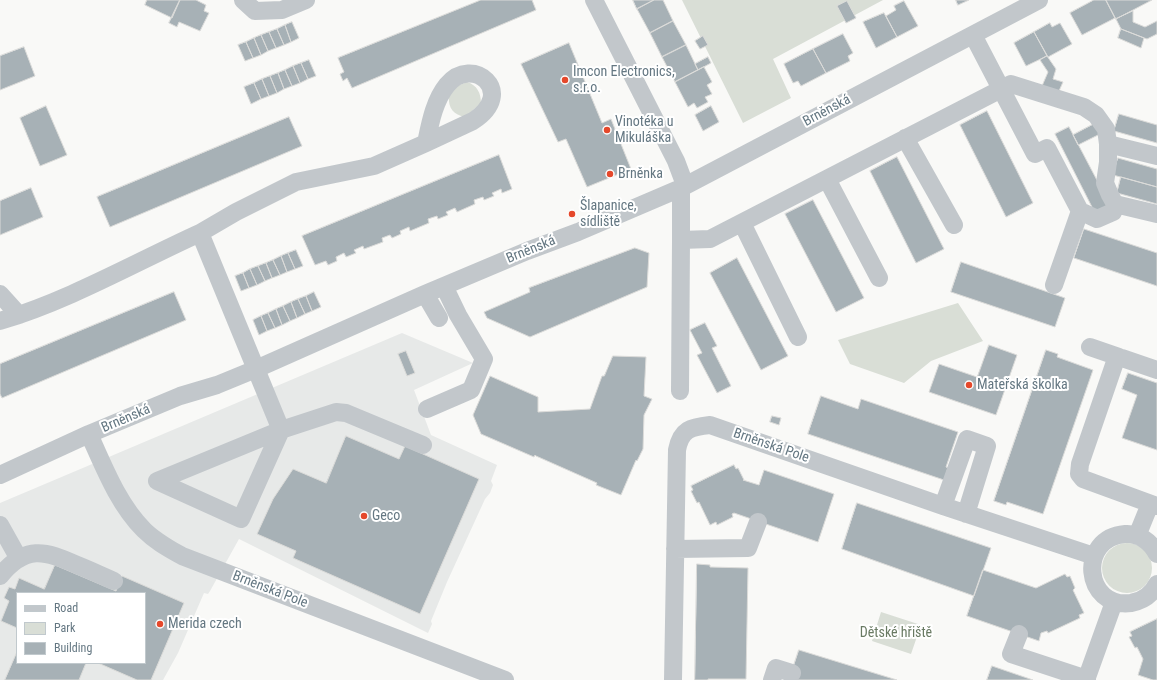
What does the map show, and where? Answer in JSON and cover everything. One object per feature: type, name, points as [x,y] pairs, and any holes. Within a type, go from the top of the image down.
[{"type":"street","points":[[243,0],[255,11],[282,10],[306,0]]},
{"type":"street","points":[[594,0],[673,155],[683,187],[681,240],[680,391]]},
{"type":"street","name":"Brněnská","points":[[0,475],[89,434],[180,396],[217,385],[256,370],[425,294],[527,251],[578,232],[683,187],[1039,0]]},
{"type":"street","points":[[681,240],[710,239],[905,138],[1002,90],[1011,84],[1084,107],[1096,115],[1106,129],[1108,162],[1105,183],[1115,204],[1113,212],[1097,219],[1080,212],[1047,148],[1035,154],[1002,90],[973,35]]},
{"type":"street","points":[[905,138],[954,225]]},
{"type":"street","points":[[0,321],[19,316],[109,277],[200,233],[236,212],[296,182],[374,166],[426,143]]},
{"type":"street","points":[[1108,144],[1157,156]]},
{"type":"street","points":[[827,179],[879,278]]},
{"type":"street","points":[[1115,204],[1157,214]]},
{"type":"street","points":[[1054,285],[1080,212]]},
{"type":"street","points":[[742,223],[798,337]]},
{"type":"street","points":[[200,233],[281,430],[241,519],[157,481],[281,430],[336,412],[346,412],[423,445]]},
{"type":"street","points":[[427,409],[471,390],[484,359],[458,315],[444,286]]},
{"type":"street","points":[[0,294],[19,316]]},
{"type":"street","points":[[425,294],[439,318]]},
{"type":"street","points":[[1090,347],[1157,370]]},
{"type":"street","points":[[1120,357],[1115,362],[1113,367],[1080,464],[1079,474],[1083,479],[1154,505],[1137,536]]},
{"type":"street","name":"Brněnská Pole","points":[[673,680],[677,450],[679,440],[684,433],[694,426],[710,425],[966,514],[1094,556]]},
{"type":"street","name":"Brněnská Pole","points":[[89,434],[125,507],[144,530],[158,543],[182,556],[505,680]]},
{"type":"street","points":[[943,506],[967,440],[987,446],[966,514]]},
{"type":"street","points":[[675,549],[748,548],[758,522]]},
{"type":"street","points":[[0,525],[18,559]]},
{"type":"street","points":[[1157,554],[1154,548],[1146,540],[1137,536],[1127,534],[1116,536],[1107,540],[1100,547],[1094,556],[1092,566],[1092,578],[1097,588],[1104,596],[1114,602],[1125,604],[1137,602],[1147,597],[1157,584]]},
{"type":"street","points":[[0,576],[8,566],[18,559],[32,554],[51,554],[114,581]]},
{"type":"street","points":[[1019,634],[1011,654],[1086,679],[1114,602]]},
{"type":"street","points":[[772,680],[776,668],[792,672]]},
{"type":"shaded area","points":[[402,333],[473,363],[414,390],[431,435],[497,465],[491,481],[493,485],[490,493],[485,499],[447,582],[431,621],[432,624],[428,633],[239,539],[210,591],[208,594],[204,593],[178,653],[163,680],[0,680],[0,503]]},
{"type":"green space","points":[[682,0],[883,0],[773,59],[791,98],[743,123]]},
{"type":"green space","points":[[467,82],[476,87],[478,90],[481,103],[465,117],[458,115],[452,110],[449,97],[455,87]]},
{"type":"green space","points":[[958,303],[983,341],[931,361],[904,383],[850,364],[838,340]]},
{"type":"green space","points":[[1127,543],[1136,545],[1145,550],[1150,559],[1152,568],[1150,577],[1145,586],[1136,591],[1127,593],[1118,591],[1109,586],[1104,577],[1102,568],[1104,559],[1109,550],[1118,545]]},
{"type":"green space","name":"Dětské hřiště","points":[[881,612],[921,625],[911,654],[872,641]]},
{"type":"building","points":[[147,0],[180,0],[172,18],[145,5]]},
{"type":"building","points":[[180,0],[196,0],[206,5],[204,11],[209,13],[200,31],[179,22],[177,27],[169,23]]},
{"type":"building","points":[[481,0],[532,0],[536,10],[352,88],[347,78],[343,81],[340,74],[344,72],[338,58]]},
{"type":"building","points":[[633,0],[654,0],[637,9]]},
{"type":"building","points":[[654,0],[663,0],[673,21],[650,33],[637,9]]},
{"type":"building","points":[[956,0],[969,0],[958,5]]},
{"type":"building","points":[[1094,0],[1106,0],[1115,18],[1082,35],[1070,13]]},
{"type":"building","points":[[1106,0],[1152,0],[1116,19]]},
{"type":"building","points":[[847,1],[856,18],[846,23],[837,6]]},
{"type":"building","points":[[904,1],[918,26],[897,37],[886,16],[896,10],[894,6]]},
{"type":"building","points":[[1133,11],[1133,22],[1145,27],[1157,21],[1157,34],[1147,39],[1121,29],[1116,19]]},
{"type":"building","points":[[884,13],[897,37],[876,48],[863,22]]},
{"type":"building","points":[[673,21],[686,45],[662,57],[650,33]]},
{"type":"building","points":[[292,22],[299,38],[291,42],[285,25]]},
{"type":"building","points":[[1050,23],[1052,27],[1060,23],[1072,44],[1048,57],[1034,32]]},
{"type":"building","points":[[285,25],[291,42],[284,45],[277,29]]},
{"type":"building","points":[[277,29],[284,45],[276,48],[269,32]]},
{"type":"building","points":[[1121,29],[1144,38],[1141,48],[1118,38]]},
{"type":"building","points":[[269,32],[276,48],[268,51],[261,35]]},
{"type":"building","points":[[1034,32],[1047,56],[1026,66],[1014,43]]},
{"type":"building","points":[[843,34],[853,53],[848,56],[850,61],[826,73],[813,49]]},
{"type":"building","points":[[261,35],[268,51],[261,55],[254,38]]},
{"type":"building","points":[[703,36],[708,45],[700,49],[695,41]]},
{"type":"building","points":[[254,38],[261,55],[253,58],[246,42]]},
{"type":"building","points":[[246,42],[253,58],[245,61],[238,45]]},
{"type":"building","points":[[569,43],[602,123],[611,119],[631,169],[587,187],[566,139],[558,142],[521,64]]},
{"type":"building","points":[[686,45],[698,70],[675,82],[662,57]]},
{"type":"building","points":[[24,47],[35,76],[0,90],[0,56]]},
{"type":"building","points":[[813,49],[826,73],[801,86],[798,81],[793,83],[784,64]]},
{"type":"building","points":[[1047,56],[1056,69],[1053,79],[1063,82],[1059,91],[1042,86],[1048,72],[1040,60]]},
{"type":"building","points":[[708,57],[711,63],[698,70],[695,64]]},
{"type":"building","points":[[309,60],[316,76],[308,79],[301,63]]},
{"type":"building","points":[[301,63],[308,79],[300,83],[293,66]]},
{"type":"building","points":[[293,66],[300,83],[292,86],[285,70]]},
{"type":"building","points":[[704,67],[712,82],[707,85],[712,94],[705,97],[708,102],[697,108],[694,103],[688,107],[675,82]]},
{"type":"building","points":[[285,70],[292,86],[284,89],[278,73]]},
{"type":"building","points":[[278,73],[284,89],[277,93],[270,76]]},
{"type":"building","points":[[270,76],[277,93],[269,96],[262,79]]},
{"type":"building","points":[[262,79],[269,96],[261,99],[254,83]]},
{"type":"building","points":[[254,83],[261,99],[251,104],[244,87]]},
{"type":"building","points":[[46,106],[67,155],[40,166],[20,118]]},
{"type":"building","points":[[711,106],[719,122],[703,131],[695,115]]},
{"type":"building","points":[[987,111],[1033,203],[1006,217],[960,125]]},
{"type":"building","points":[[1119,114],[1157,125],[1157,143],[1114,131]]},
{"type":"building","points":[[289,117],[302,146],[110,227],[97,197]]},
{"type":"building","points":[[1094,124],[1100,134],[1078,145],[1073,135]]},
{"type":"building","points":[[1069,127],[1110,205],[1095,213],[1055,134]]},
{"type":"building","points":[[499,155],[512,189],[502,193],[501,189],[492,193],[494,196],[484,200],[483,197],[474,200],[475,204],[457,212],[455,208],[446,212],[448,215],[438,219],[437,216],[428,219],[429,223],[410,231],[409,227],[400,231],[401,234],[392,238],[390,235],[382,238],[383,242],[364,249],[363,246],[354,250],[356,253],[346,257],[344,253],[336,257],[337,261],[328,265],[326,261],[315,265],[302,236]]},
{"type":"building","points":[[897,157],[944,249],[916,263],[870,171]]},
{"type":"building","points":[[1118,158],[1157,169],[1157,187],[1113,175]]},
{"type":"building","points":[[1121,177],[1157,187],[1157,204],[1117,193]]},
{"type":"building","points":[[31,188],[43,217],[0,235],[0,201]]},
{"type":"building","points":[[813,200],[864,298],[836,312],[785,214]]},
{"type":"building","points":[[1084,229],[1157,253],[1157,286],[1074,258]]},
{"type":"building","points":[[635,248],[649,253],[647,287],[530,337],[487,318],[484,312],[530,292],[529,288]]},
{"type":"building","points":[[296,250],[303,266],[295,269],[288,253]]},
{"type":"building","points":[[288,253],[295,269],[287,272],[281,256]]},
{"type":"building","points":[[281,256],[287,272],[280,275],[273,260]]},
{"type":"building","points":[[737,258],[788,356],[761,370],[710,273]]},
{"type":"building","points":[[273,260],[280,275],[272,278],[266,263]]},
{"type":"building","points":[[961,262],[1065,298],[1055,327],[951,292]]},
{"type":"building","points":[[266,263],[272,278],[265,281],[258,266]]},
{"type":"building","points":[[258,266],[265,281],[257,285],[250,269]]},
{"type":"building","points":[[250,269],[257,285],[249,288],[243,273]]},
{"type":"building","points":[[243,273],[249,288],[241,291],[235,276]]},
{"type":"building","points":[[174,292],[186,320],[2,398],[0,394],[0,364]]},
{"type":"building","points":[[314,292],[321,307],[312,311],[306,296]]},
{"type":"building","points":[[306,296],[312,311],[305,314],[298,299]]},
{"type":"building","points":[[298,299],[305,314],[297,318],[291,302]]},
{"type":"building","points":[[291,302],[297,318],[290,321],[283,306]]},
{"type":"building","points":[[283,306],[290,321],[282,325],[276,309]]},
{"type":"building","points":[[276,309],[282,325],[275,328],[268,313]]},
{"type":"building","points":[[268,313],[275,328],[267,331],[261,316]]},
{"type":"building","points":[[261,316],[267,331],[259,335],[253,320]]},
{"type":"building","points":[[705,323],[717,346],[712,348],[731,386],[717,393],[697,355],[702,353],[690,330]]},
{"type":"building","name":"Mateřská školka","points":[[989,345],[1017,355],[996,415],[929,392],[939,364],[977,377]]},
{"type":"building","points":[[1046,350],[1058,354],[1057,357],[1093,370],[1043,514],[1007,502],[1006,505],[994,501]]},
{"type":"building","points":[[406,351],[415,373],[407,376],[398,354]]},
{"type":"building","points":[[613,356],[646,357],[644,396],[652,399],[644,415],[643,449],[637,461],[636,460],[621,495],[596,485],[597,483],[535,455],[534,457],[481,434],[473,415],[490,376],[538,397],[538,412],[590,409],[602,376],[604,376]]},
{"type":"building","points":[[1128,373],[1157,383],[1157,450],[1122,438],[1137,395],[1122,389]]},
{"type":"building","points":[[821,396],[858,409],[861,399],[958,432],[946,467],[948,468],[944,480],[808,434]]},
{"type":"building","points":[[772,416],[781,418],[779,425],[770,422]]},
{"type":"building","name":"Geco","points":[[346,436],[399,459],[405,446],[479,479],[420,614],[293,558],[296,551],[257,534],[273,499],[293,469],[326,483]]},
{"type":"building","points":[[734,465],[736,469],[738,468],[743,480],[759,485],[764,470],[834,494],[818,542],[734,513],[732,514],[733,517],[717,525],[716,522],[710,525],[699,502],[697,503],[691,491],[693,490],[691,486]]},
{"type":"building","points":[[857,503],[991,548],[974,596],[842,549]]},
{"type":"building","points":[[697,564],[710,565],[710,567],[748,568],[746,679],[695,680]]},
{"type":"building","name":"Merida czech","points":[[55,565],[116,591],[122,576],[184,603],[151,680],[137,680],[100,664],[146,664],[146,592],[16,592],[16,628],[1,621],[9,601],[4,598],[9,587],[15,589],[19,578],[44,589]]},
{"type":"building","points":[[983,570],[1036,588],[1065,574],[1067,577],[1070,576],[1075,588],[1073,590],[1084,613],[1079,615],[1080,618],[1048,633],[1047,631],[1041,633],[1039,641],[967,616]]},
{"type":"building","points":[[1157,619],[1157,680],[1153,680],[1138,675],[1143,659],[1137,647],[1135,648],[1129,637],[1132,636],[1130,632]]},
{"type":"building","points":[[799,650],[897,680],[789,680]]},
{"type":"building","points":[[16,654],[16,664],[86,664],[79,680],[5,680]]},
{"type":"building","points":[[992,666],[1033,680],[987,680]]},
{"type":"place","name":"Imcon Electronics, s.r.o.","points":[[565,80]]},
{"type":"place","name":"Vinotéka u Mikuláška","points":[[607,130]]},
{"type":"place","name":"Brněnka","points":[[610,174]]},
{"type":"place","name":"Šlapanice, sídliště","points":[[572,214]]},
{"type":"place","name":"Mateřská školka","points":[[969,385]]},
{"type":"place","name":"Geco","points":[[364,516]]},
{"type":"place","name":"Merida czech","points":[[160,624]]}]
